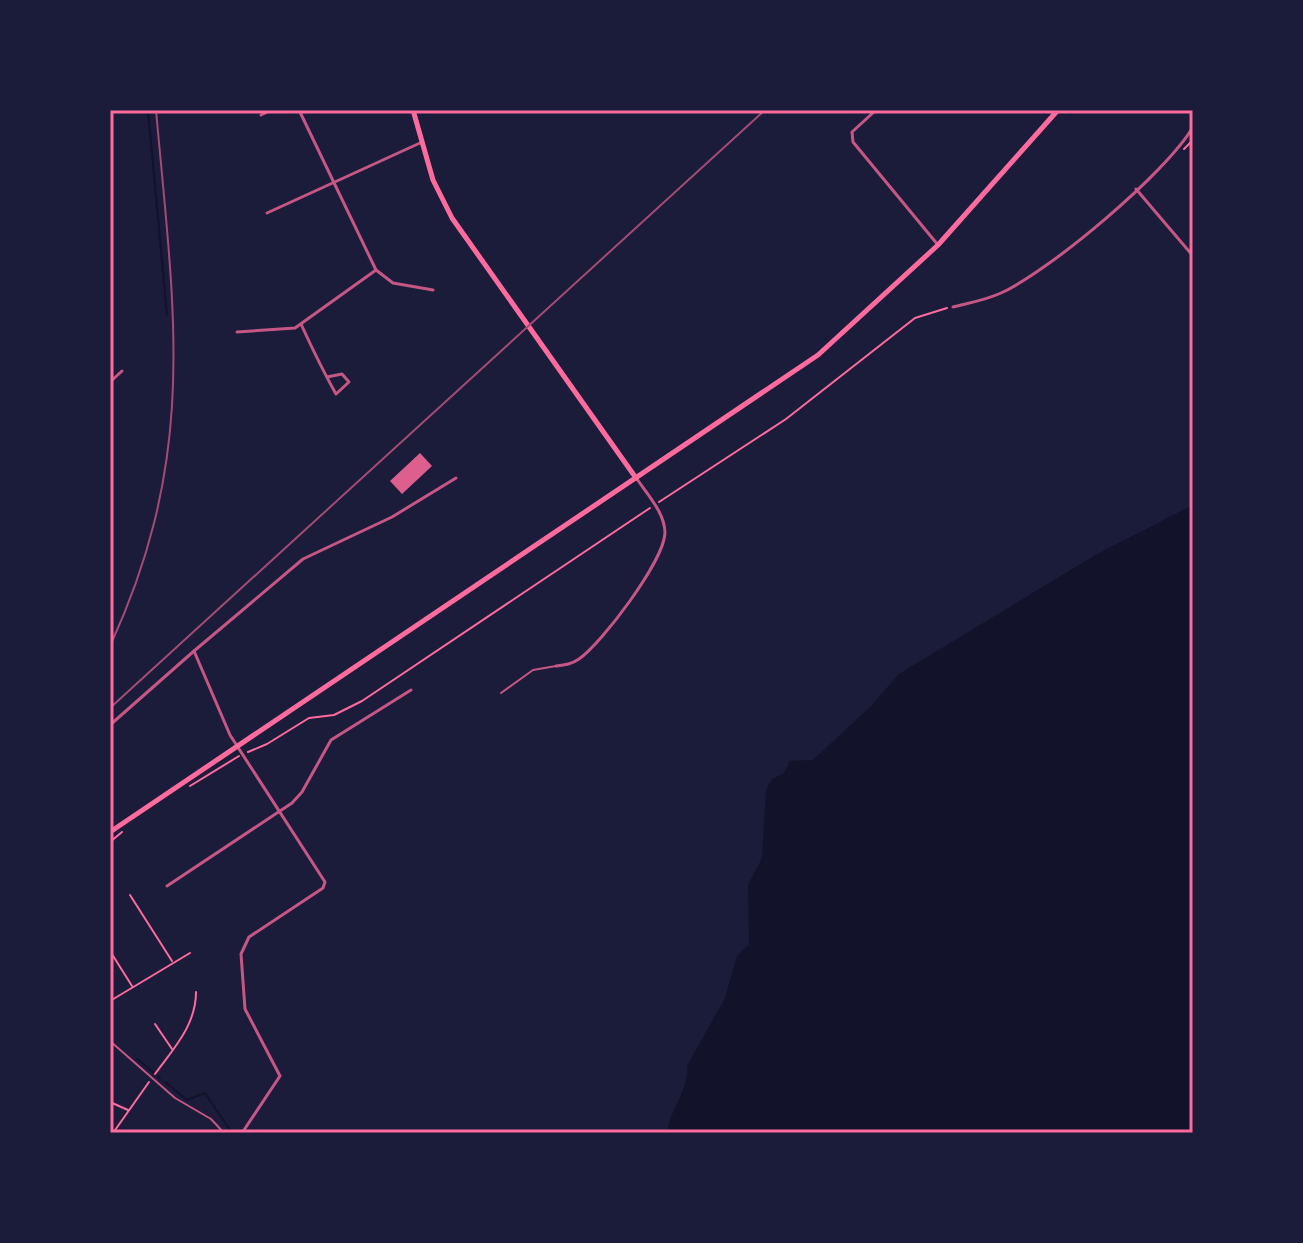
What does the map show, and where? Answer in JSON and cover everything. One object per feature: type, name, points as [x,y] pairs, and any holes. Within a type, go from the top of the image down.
[{"type":"main road","points":[[413,110],[420,143],[441,199],[458,228],[636,478]]},
{"type":"main road","points":[[110,832],[818,355],[938,245],[1058,110]]},
{"type":"street","points":[[261,115],[271,110]]},
{"type":"street","points":[[299,110],[376,270],[390,282],[433,290]]},
{"type":"street","points":[[876,110],[852,132],[853,142],[938,245]]},
{"type":"street","points":[[953,307],[1000,294],[1031,276],[1136,189],[1185,140],[1193,127]]},
{"type":"street","points":[[267,213],[335,185],[420,143]]},
{"type":"street","points":[[1136,189],[1193,256]]},
{"type":"street","points":[[237,332],[286,330],[301,324],[376,270]]},
{"type":"street","points":[[301,324],[327,377],[336,394],[349,382],[342,374],[327,377]]},
{"type":"street","points":[[110,382],[122,371]]},
{"type":"street","points":[[110,725],[303,559],[399,513],[456,478]]},
{"type":"street","points":[[556,666],[570,664],[595,644],[649,569],[665,533],[655,505],[636,478]]},
{"type":"street","points":[[194,651],[241,754],[325,882],[323,888],[249,937],[242,948],[247,1017],[280,1076],[242,1133]]},
{"type":"street","points":[[167,886],[280,811],[302,792],[331,740],[411,690]]},
{"type":"lane","points":[[501,693],[533,670],[556,666]]},
{"type":"lane","points":[[110,1041],[175,1098],[211,1119],[224,1133]]},
{"type":"path","points":[[189,787],[241,754],[267,744],[309,718],[334,715],[362,701],[786,419],[915,318],[953,307]]},
{"type":"path","points":[[110,842],[124,830]]},
{"type":"path","points":[[130,895],[173,962]]},
{"type":"path","points":[[110,951],[132,987]]},
{"type":"path","points":[[110,1001],[190,953]]},
{"type":"path","points":[[113,1133],[190,1027],[196,1007],[196,992]]},
{"type":"path","points":[[155,1024],[172,1050]]},
{"type":"path","points":[[110,1102],[129,1111]]},
{"type":"shaded area","points":[[1193,505],[1193,1133],[667,1133],[685,1083],[687,1066],[725,998],[737,956],[749,944],[748,885],[762,858],[766,790],[772,779],[784,773],[790,761],[813,760],[869,708],[899,674],[1097,554]]},
{"type":"building","points":[[420,453],[432,466],[402,494],[390,481]]},
{"type":"waterway","points":[[148,110],[167,315]]},
{"type":"waterway","points":[[137,1059],[153,1072]]},
{"type":"waterway","points":[[165,1082],[187,1100],[205,1093],[232,1133]]},
{"type":"railway","points":[[110,646],[138,576],[157,510],[168,445],[173,382],[173,318],[156,110]]},
{"type":"railway","points":[[110,708],[765,110]]}]
